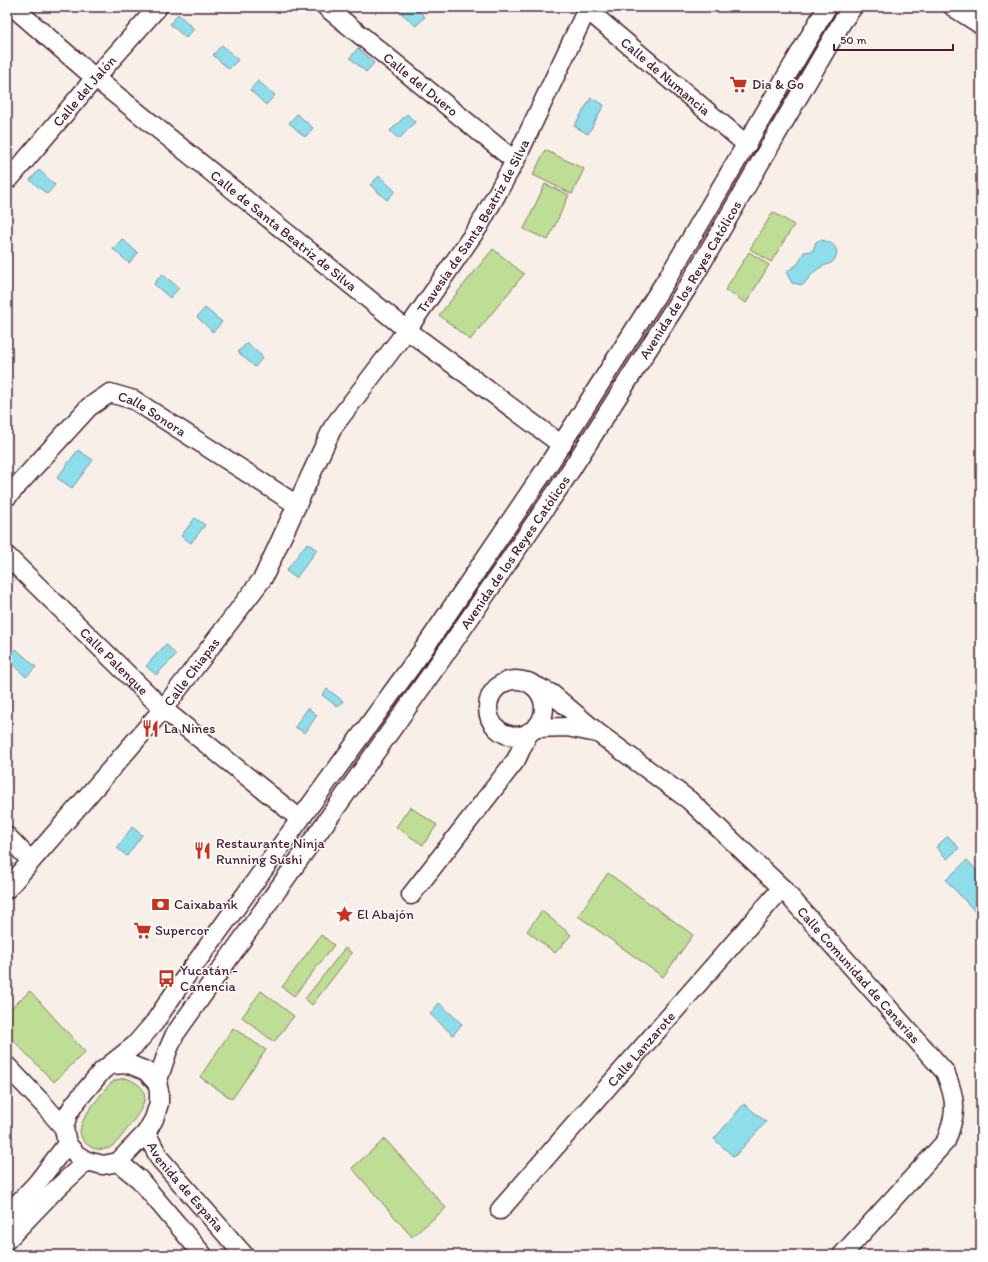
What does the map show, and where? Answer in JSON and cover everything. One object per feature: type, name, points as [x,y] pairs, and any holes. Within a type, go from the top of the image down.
[{"type":"street","name":"Calle de Santa Beatriz de Silva","points":[[13,7],[95,78],[407,330],[562,445]]},
{"type":"street","name":"Calle del Jalón","points":[[10,178],[158,7]]},
{"type":"street","name":"Calle del Duero","points":[[326,7],[515,161]]},
{"type":"street","name":"Avenida de los Reyes Católicos","points":[[111,1065],[135,1045],[154,1022],[423,650],[562,445],[670,274],[827,7]]},
{"type":"street","name":"Avenida de los Reyes Católicos","points":[[156,1083],[175,1034],[441,660],[580,456],[689,284],[842,22],[853,7]]},
{"type":"street","points":[[953,7],[981,25]]},
{"type":"street","name":"Travesía de Santa Beatriz de Silva","points":[[333,427],[407,330],[480,226],[515,161],[586,8]]},
{"type":"street","name":"Calle de Numancia","points":[[586,8],[747,145]]},
{"type":"street","name":"Calle Sonora","points":[[7,497],[89,407],[110,393],[134,400],[297,505]]},
{"type":"street","name":"Calle Chiapas","points":[[7,888],[163,709],[263,578],[333,427]]},
{"type":"street","name":"Calle Palenque","points":[[7,556],[163,709],[300,820]]},
{"type":"street","points":[[411,895],[516,760],[532,730],[542,716],[544,708],[543,700],[540,693],[534,687],[528,682],[520,680],[504,682],[492,693],[489,701],[488,709],[494,725],[507,734],[516,736],[532,730]]},
{"type":"street","name":"Calle Comunidad de Canarias","points":[[528,682],[552,694],[598,733],[689,800],[782,888],[945,1072],[952,1088],[955,1107],[953,1123],[946,1141],[842,1255]]},
{"type":"street","name":"Calle Comunidad de Canarias","points":[[532,730],[567,727],[598,733]]},
{"type":"street","points":[[507,734],[516,760]]},
{"type":"street","points":[[7,836],[32,861]]},
{"type":"street","name":"Calle Lanzarote","points":[[500,1210],[782,888]]},
{"type":"street","points":[[7,1066],[45,1106],[66,1136],[77,1155],[87,1161],[103,1165],[118,1162],[146,1133],[154,1119],[159,1103],[159,1091],[156,1083],[146,1071],[129,1064],[111,1065],[102,1071],[75,1103],[68,1114],[66,1136],[37,1183],[7,1216]]},
{"type":"street","name":"Avenida de España","points":[[146,1133],[160,1159],[244,1255]]},
{"type":"street","points":[[7,1240],[52,1193],[87,1161]]},
{"type":"street","points":[[118,1162],[139,1179],[203,1255]]},
{"type":"green space","points":[[545,150],[584,169],[572,194],[533,175]]},
{"type":"green space","points":[[545,184],[569,195],[548,240],[524,229]]},
{"type":"green space","points":[[773,212],[794,225],[771,262],[750,249]]},
{"type":"green space","points":[[493,249],[524,274],[470,340],[439,315]]},
{"type":"green space","points":[[749,252],[769,265],[746,303],[725,290]]},
{"type":"green space","points":[[410,807],[437,825],[423,845],[396,827]]},
{"type":"green space","points":[[608,873],[693,935],[663,977],[578,916]]},
{"type":"green space","points":[[542,911],[571,935],[555,953],[527,931]]},
{"type":"green space","points":[[321,935],[334,945],[294,996],[282,987]]},
{"type":"green space","points":[[345,948],[352,953],[312,1005],[305,999]]},
{"type":"green space","points":[[30,991],[85,1052],[54,1082],[7,1034],[7,1012]]},
{"type":"green space","points":[[261,991],[294,1016],[274,1042],[242,1017]]},
{"type":"green space","points":[[233,1028],[266,1050],[232,1099],[200,1077]]},
{"type":"green space","points":[[126,1078],[142,1088],[144,1100],[142,1107],[128,1128],[114,1144],[105,1149],[93,1148],[84,1142],[81,1137],[80,1131],[84,1118],[104,1090],[111,1083],[116,1080]]},
{"type":"green space","points":[[385,1139],[446,1208],[412,1237],[352,1168]]},
{"type":"water","points":[[401,7],[414,7],[425,17],[416,26],[398,10]]},
{"type":"water","points":[[178,14],[194,29],[186,38],[170,24]]},
{"type":"water","points":[[222,45],[238,60],[229,69],[213,55]]},
{"type":"water","points":[[358,48],[374,63],[366,72],[350,58]]},
{"type":"water","points":[[258,81],[275,95],[266,105],[250,90]]},
{"type":"water","points":[[591,98],[604,105],[588,134],[574,126]]},
{"type":"water","points":[[297,114],[313,128],[305,137],[289,123]]},
{"type":"water","points":[[407,114],[415,122],[399,139],[390,131]]},
{"type":"water","points":[[39,170],[55,185],[47,194],[30,180]]},
{"type":"water","points":[[379,176],[395,191],[387,200],[370,185]]},
{"type":"water","points":[[122,239],[138,253],[129,263],[113,249]]},
{"type":"water","points":[[820,240],[828,242],[834,246],[837,252],[834,260],[816,271],[803,285],[792,283],[786,272],[798,264],[804,252],[813,251],[816,242]]},
{"type":"water","points":[[162,274],[179,288],[170,298],[154,284]]},
{"type":"water","points":[[205,308],[222,322],[213,332],[197,317]]},
{"type":"water","points":[[247,343],[263,357],[255,367],[238,352]]},
{"type":"water","points":[[78,450],[93,460],[72,488],[57,478]]},
{"type":"water","points":[[195,518],[205,525],[191,543],[181,536]]},
{"type":"water","points":[[307,543],[317,550],[296,578],[286,571]]},
{"type":"water","points":[[166,644],[176,655],[156,675],[146,666]]},
{"type":"water","points":[[16,649],[36,667],[26,677],[7,659]]},
{"type":"water","points":[[327,689],[343,701],[338,707],[322,695]]},
{"type":"water","points":[[308,708],[317,715],[305,733],[295,727]]},
{"type":"water","points":[[132,827],[142,835],[127,856],[117,848]]},
{"type":"water","points":[[948,836],[959,848],[947,859],[936,847]]},
{"type":"water","points":[[967,860],[981,875],[980,917],[946,880]]},
{"type":"water","points":[[439,1003],[462,1024],[453,1035],[430,1014]]},
{"type":"water","points":[[744,1104],[766,1122],[734,1157],[714,1139]]},
{"type":"place","name":"Dia & Go","points":[[739,84]]},
{"type":"place","name":"La Nines","points":[[151,728]]},
{"type":"place","name":"Restaurante Ninja Running Sushi","points":[[203,851]]},
{"type":"place","name":"Caixabank","points":[[161,904]]},
{"type":"place","name":"El Abajón","points":[[344,914]]},
{"type":"place","name":"Supercor","points":[[142,930]]},
{"type":"place","name":"Yucatán - Canencia","points":[[167,978]]}]
